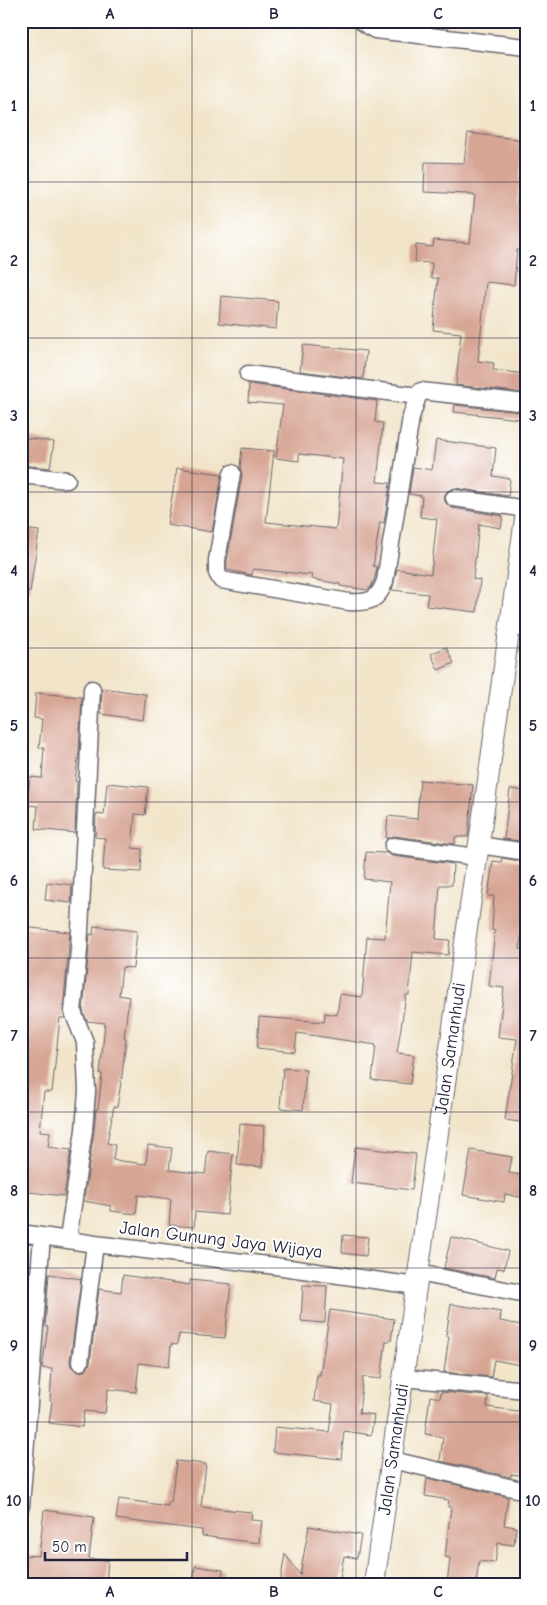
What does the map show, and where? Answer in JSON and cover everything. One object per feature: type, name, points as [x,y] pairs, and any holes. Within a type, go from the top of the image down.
[{"type":"street","points":[[361,21],[375,30],[526,47]]},
{"type":"street","points":[[248,374],[418,396]]},
{"type":"street","points":[[232,473],[217,560],[217,572],[221,580],[363,603],[374,599],[381,591],[385,581],[411,417],[421,391],[526,402]]},
{"type":"street","points":[[21,475],[67,480]]},
{"type":"street","points":[[454,498],[526,510]]},
{"type":"street","name":"Jalan Samanhudi","points":[[374,1584],[478,851],[518,627],[526,510]]},
{"type":"street","points":[[68,1239],[84,1130],[87,1091],[85,1042],[73,1012],[79,950],[92,689]]},
{"type":"street","points":[[393,846],[526,852]]},
{"type":"street","name":"Jalan Gunung Jaya Wijaya","points":[[21,1233],[268,1265],[417,1280],[526,1294]]},
{"type":"street","points":[[21,1506],[42,1236]]},
{"type":"street","points":[[80,1362],[95,1244]]},
{"type":"street","points":[[404,1378],[526,1390]]},
{"type":"street","points":[[392,1460],[526,1491]]},
{"type":"building","points":[[468,133],[524,140],[517,204],[526,204],[526,252],[517,250],[514,285],[486,282],[478,361],[494,363],[493,370],[526,374],[523,393],[456,385],[461,333],[433,330],[438,278],[431,278],[432,263],[415,262],[416,245],[433,247],[434,240],[470,243],[475,195],[424,192],[425,162],[464,163]]},
{"type":"building","points":[[221,296],[278,301],[276,329],[219,323]]},
{"type":"building","points":[[303,345],[366,351],[363,379],[300,371]]},
{"type":"building","points":[[249,384],[377,401],[375,422],[383,423],[377,482],[390,483],[384,523],[380,522],[373,566],[377,567],[375,578],[371,587],[367,590],[311,579],[312,575],[253,569],[252,575],[227,570],[242,475],[240,467],[242,448],[274,451],[266,522],[336,529],[343,459],[299,454],[299,461],[276,458],[283,405],[248,402]]},
{"type":"building","points":[[455,405],[521,412],[520,419],[454,412]]},
{"type":"building","points":[[21,437],[54,442],[50,468],[21,465]]},
{"type":"building","points":[[436,440],[496,448],[493,476],[510,479],[508,496],[455,488],[447,491],[444,496],[445,502],[452,508],[503,516],[501,528],[479,524],[473,579],[480,580],[477,612],[426,606],[428,594],[392,590],[397,569],[431,574],[437,519],[420,517],[422,496],[409,494],[413,467],[432,470]]},
{"type":"building","points":[[177,468],[222,474],[212,532],[167,525]]},
{"type":"building","points":[[21,529],[39,531],[30,592],[21,591]]},
{"type":"building","points":[[446,647],[454,663],[438,670],[431,654]]},
{"type":"building","points":[[102,688],[146,694],[143,720],[101,714]]},
{"type":"building","points":[[36,693],[82,697],[79,752],[75,781],[77,781],[75,833],[36,829],[38,806],[27,805],[30,777],[42,778],[44,748],[39,748],[42,719],[34,718]]},
{"type":"building","points":[[420,780],[473,785],[468,837],[455,837],[455,844],[394,836],[386,839],[388,816],[417,819]]},
{"type":"building","points":[[107,783],[148,787],[145,815],[135,814],[132,848],[142,849],[141,872],[103,870],[105,838],[95,837],[96,814],[104,815]]},
{"type":"building","points":[[510,789],[526,791],[526,842],[504,839]]},
{"type":"building","points":[[366,852],[385,852],[392,856],[453,864],[452,885],[440,885],[436,939],[450,940],[448,955],[413,952],[409,995],[406,995],[397,1053],[414,1055],[410,1084],[372,1080],[376,1045],[297,1033],[295,1052],[257,1048],[259,1017],[324,1022],[325,1013],[337,1015],[340,994],[362,997],[367,937],[385,938],[390,882],[364,879]]},
{"type":"building","points":[[502,858],[526,862],[526,921],[523,920],[520,949],[526,950],[526,1123],[505,1120],[517,1039],[498,1037],[504,988],[489,986],[495,931],[492,930],[494,896],[488,896],[493,861],[501,862]]},
{"type":"building","points":[[47,882],[72,885],[71,903],[45,900]]},
{"type":"building","points":[[94,926],[137,931],[133,968],[122,967],[119,995],[129,997],[122,1076],[117,1107],[114,1106],[107,1143],[115,1145],[113,1160],[146,1164],[148,1145],[172,1148],[169,1170],[205,1174],[208,1151],[233,1154],[227,1215],[195,1212],[194,1227],[169,1225],[171,1199],[138,1195],[136,1214],[111,1211],[111,1206],[84,1201],[96,1109],[98,1109],[105,1023],[87,1021],[83,1011],[90,934],[93,935]]},
{"type":"building","points":[[21,927],[70,932],[63,1011],[65,1018],[60,1018],[52,1092],[44,1092],[40,1131],[50,1132],[48,1147],[71,1150],[64,1196],[21,1191]]},
{"type":"building","points":[[283,1068],[306,1070],[303,1110],[280,1108]]},
{"type":"building","points":[[240,1124],[264,1126],[262,1167],[237,1165]]},
{"type":"building","points":[[355,1147],[416,1154],[412,1190],[351,1183]]},
{"type":"building","points":[[471,1150],[512,1157],[509,1173],[526,1176],[524,1198],[505,1194],[504,1202],[463,1195]]},
{"type":"building","points":[[343,1235],[368,1237],[366,1256],[342,1253]]},
{"type":"building","points":[[451,1237],[508,1251],[504,1269],[497,1268],[495,1278],[444,1268]]},
{"type":"building","points":[[21,1270],[29,1271],[25,1325],[21,1324]]},
{"type":"building","points":[[49,1274],[81,1279],[70,1361],[71,1366],[78,1372],[88,1368],[90,1363],[99,1289],[121,1292],[123,1275],[190,1285],[190,1280],[231,1284],[225,1338],[179,1334],[177,1345],[171,1344],[169,1367],[139,1363],[136,1392],[108,1389],[105,1413],[84,1411],[82,1427],[49,1423],[52,1402],[50,1401],[52,1369],[42,1368],[48,1327],[45,1326]]},
{"type":"building","points":[[303,1285],[327,1286],[325,1323],[301,1321]]},
{"type":"building","points":[[451,1304],[501,1312],[500,1321],[526,1326],[526,1366],[494,1360],[491,1377],[444,1372],[449,1336],[446,1336]]},
{"type":"building","points":[[330,1310],[394,1319],[391,1341],[386,1341],[381,1379],[363,1377],[359,1413],[374,1415],[371,1435],[344,1431],[341,1459],[273,1452],[275,1427],[329,1432],[333,1404],[314,1401],[317,1375],[320,1375]]},
{"type":"building","points":[[441,1392],[488,1396],[487,1407],[526,1412],[526,1476],[511,1474],[511,1477],[440,1461],[443,1437],[425,1434],[430,1396],[440,1398]]},
{"type":"building","points":[[176,1461],[206,1464],[201,1507],[252,1512],[251,1520],[262,1521],[259,1543],[202,1536],[202,1530],[116,1519],[119,1499],[168,1506],[168,1502],[171,1502]]},
{"type":"building","points":[[427,1478],[508,1497],[504,1525],[516,1527],[514,1545],[498,1543],[495,1563],[479,1561],[476,1584],[447,1584],[450,1558],[445,1557],[451,1507],[448,1507],[449,1500],[425,1496]]},
{"type":"building","points":[[44,1510],[94,1517],[89,1559],[108,1560],[106,1584],[21,1584],[22,1555],[39,1556]]},
{"type":"building","points":[[309,1526],[361,1535],[357,1558],[344,1556],[339,1584],[280,1584],[285,1554],[300,1575]]},
{"type":"building","points":[[195,1566],[223,1570],[222,1584],[193,1584]]}]
